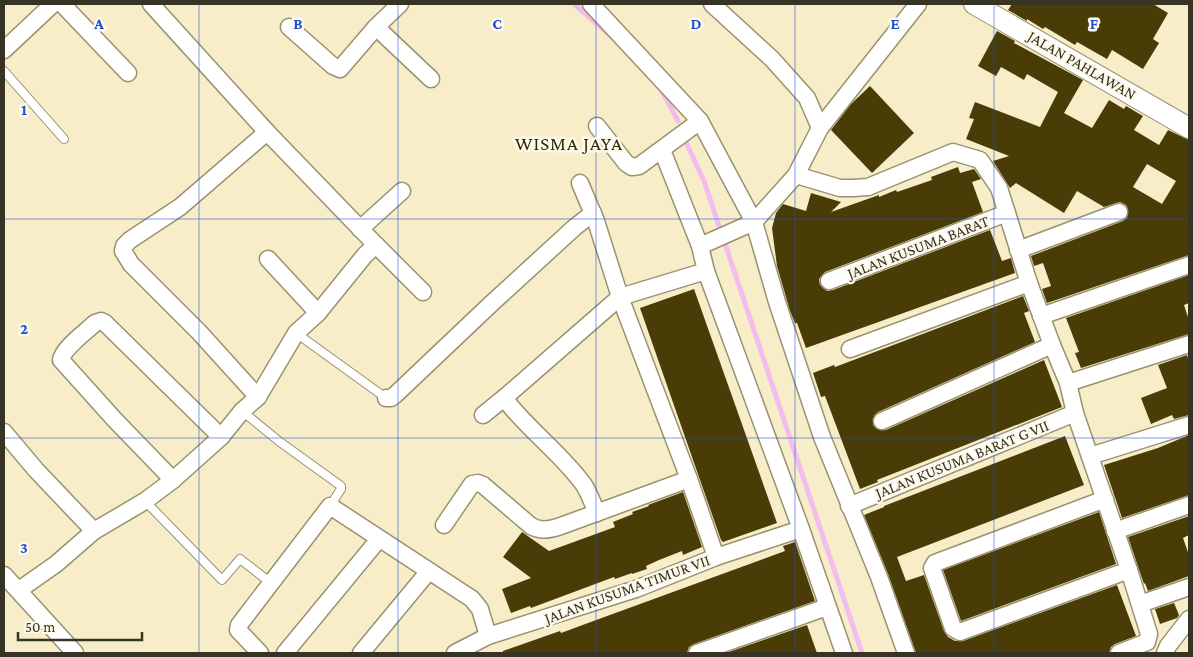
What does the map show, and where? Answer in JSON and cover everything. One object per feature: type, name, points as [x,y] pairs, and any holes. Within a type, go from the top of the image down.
[{"type":"street","points":[[4,50],[52,4]]},
{"type":"street","points":[[62,4],[128,73]]},
{"type":"street","points":[[151,4],[267,132],[423,292]]},
{"type":"street","points":[[289,27],[333,66],[340,69],[376,27],[400,4]]},
{"type":"street","points":[[591,4],[700,121],[754,222],[796,364],[822,437],[879,577],[906,653]]},
{"type":"street","points":[[712,4],[772,59],[807,98],[820,128]]},
{"type":"street","points":[[706,244],[754,222],[796,175],[820,128],[918,4]]},
{"type":"street","name":"JALAN PAHLAWAN","points":[[974,4],[1189,128]]},
{"type":"street","points":[[376,27],[431,79]]},
{"type":"street","points":[[598,126],[626,163],[632,167],[638,166],[662,150],[700,121]]},
{"type":"street","points":[[258,397],[199,332],[131,264],[123,251],[124,246],[130,240],[180,207],[267,132]]},
{"type":"street","points":[[662,150],[706,244],[706,272],[844,653]]},
{"type":"street","points":[[796,175],[840,188],[868,186],[953,152],[980,160],[999,188],[1029,283],[1068,383],[1075,413],[1129,570],[1149,638],[1147,642],[1119,653]]},
{"type":"street","points":[[580,183],[593,213],[620,297],[716,557]]},
{"type":"street","points":[[360,229],[402,191]]},
{"type":"street","points":[[1018,250],[1120,212]]},
{"type":"street","points":[[386,398],[391,398],[395,395],[492,303],[575,227],[593,213]]},
{"type":"street","name":"JALAN KUSUMA BARAT","points":[[829,281],[1006,213]]},
{"type":"street","points":[[19,590],[56,564],[94,532],[145,501],[173,480],[221,437],[242,411],[258,397],[296,333],[318,313],[364,255],[376,245]]},
{"type":"street","points":[[268,259],[318,313]]},
{"type":"street","points":[[1041,316],[1189,265]]},
{"type":"street","points":[[483,416],[620,297],[706,272]]},
{"type":"street","points":[[850,350],[1029,283]]},
{"type":"street","points":[[173,480],[114,419],[61,360],[66,350],[88,329],[95,323],[101,321],[105,323],[221,437]]},
{"type":"street","points":[[1068,383],[1189,344]]},
{"type":"street","points":[[882,421],[1052,346]]},
{"type":"street","points":[[504,398],[568,466],[584,486],[597,513]]},
{"type":"street","name":"JALAN KUSUMA BARAT G VII","points":[[849,506],[1075,413]]},
{"type":"street","points":[[1090,456],[1189,425]]},
{"type":"street","points":[[4,432],[36,470],[94,532]]},
{"type":"street","points":[[444,525],[472,484],[478,482],[483,484],[531,526],[539,530],[545,530],[689,480]]},
{"type":"street","points":[[1105,499],[935,563],[932,568],[935,577],[953,628],[960,632],[1129,570]]},
{"type":"street","points":[[1115,531],[1189,505]]},
{"type":"street","points":[[260,653],[238,630],[241,622],[330,506],[472,600],[480,608],[488,636]]},
{"type":"street","name":"JALAN KUSUMA TIMUR VII","points":[[455,653],[488,636],[636,589],[716,557],[800,529]]},
{"type":"street","points":[[285,653],[379,539]]},
{"type":"street","points":[[360,653],[429,571]]},
{"type":"street","points":[[4,575],[75,653]]},
{"type":"street","points":[[1140,604],[1189,587]]},
{"type":"street","points":[[696,653],[828,607]]},
{"type":"street","points":[[1165,653],[1168,646],[1189,619]]},
{"type":"lane","points":[[4,71],[64,139]]},
{"type":"lane","points":[[296,333],[386,398]]},
{"type":"lane","points":[[242,411],[280,442],[342,486],[330,506]]},
{"type":"lane","points":[[145,501],[222,580],[240,559],[271,583]]},
{"type":"building","points":[[1012,4],[1153,4],[1168,13],[1153,39],[1159,43],[1143,69],[1112,50],[1107,59],[1077,42],[1075,45],[1045,27],[1043,29],[1008,10]]},
{"type":"building","points":[[997,31],[1015,41],[1014,43],[1083,80],[1064,113],[1092,128],[1109,100],[1124,109],[1126,106],[1143,116],[1134,130],[1159,145],[1168,130],[1189,140],[1189,255],[1047,303],[1042,289],[1051,286],[1043,263],[1034,266],[1031,256],[1123,221],[1127,218],[1128,209],[1126,205],[1120,202],[1104,207],[1077,191],[1064,213],[1016,183],[1010,188],[993,161],[1009,156],[966,139],[974,119],[969,118],[975,102],[1040,127],[1058,92],[1027,74],[1024,80],[1001,67],[996,76],[978,66]],"holes":[[[1147,164],[1176,181],[1162,204],[1133,187]]]},
{"type":"building","points":[[870,86],[914,133],[872,173],[831,130],[851,104]]},
{"type":"building","points":[[958,167],[960,173],[974,169],[981,179],[972,182],[983,212],[825,272],[819,279],[820,285],[827,291],[833,290],[990,230],[1002,261],[1011,258],[1015,273],[806,348],[797,323],[795,323],[790,311],[777,266],[772,228],[776,213],[783,204],[806,211],[811,193],[841,202],[831,212],[879,195],[879,197],[896,190],[897,192],[932,180],[931,177]]},
{"type":"building","points":[[1189,275],[1189,303],[1184,305],[1189,320],[1189,334],[1081,368],[1075,353],[1079,352],[1066,318]]},
{"type":"building","points":[[694,289],[777,523],[723,542],[640,308]]},
{"type":"building","points":[[1023,296],[1029,311],[1024,313],[1035,342],[878,412],[874,416],[873,425],[877,429],[886,430],[1044,360],[1062,407],[877,480],[878,482],[860,489],[825,396],[821,397],[813,373],[834,365],[835,367]]},
{"type":"building","points":[[1187,355],[1189,362],[1189,415],[1174,419],[1172,415],[1151,424],[1141,398],[1167,388],[1158,365]]},
{"type":"building","points":[[1189,435],[1189,495],[1122,518],[1104,465],[1158,448]]},
{"type":"building","points":[[1065,436],[1084,485],[897,557],[906,581],[924,575],[944,631],[948,637],[955,641],[963,641],[1117,585],[1136,636],[1115,644],[1111,647],[1109,653],[916,653],[888,574],[864,515]]},
{"type":"building","points":[[683,492],[702,547],[683,555],[682,551],[659,560],[646,566],[647,569],[615,579],[614,577],[531,608],[530,606],[511,613],[502,589],[531,578],[503,557],[522,532],[549,551],[615,527],[613,522],[633,514],[632,512]]},
{"type":"building","points":[[1099,512],[1116,564],[961,621],[943,570]]},
{"type":"building","points":[[1189,516],[1189,535],[1183,538],[1189,555],[1189,576],[1148,591],[1128,537]]},
{"type":"building","points":[[795,542],[815,601],[694,644],[689,647],[687,653],[503,653],[503,651],[560,631],[561,633],[785,551],[783,546]]},
{"type":"building","points":[[1174,603],[1179,615],[1177,618],[1160,624],[1155,609]]},
{"type":"building","points":[[807,625],[817,653],[726,653]]},
{"type":"waterway","points":[[574,4],[612,37]]},
{"type":"waterway","points":[[661,89],[678,121]]},
{"type":"waterway","points":[[686,142],[704,181],[862,653]]},
{"type":"district","name":"WISMA JAYA","points":[[569,143]]}]
